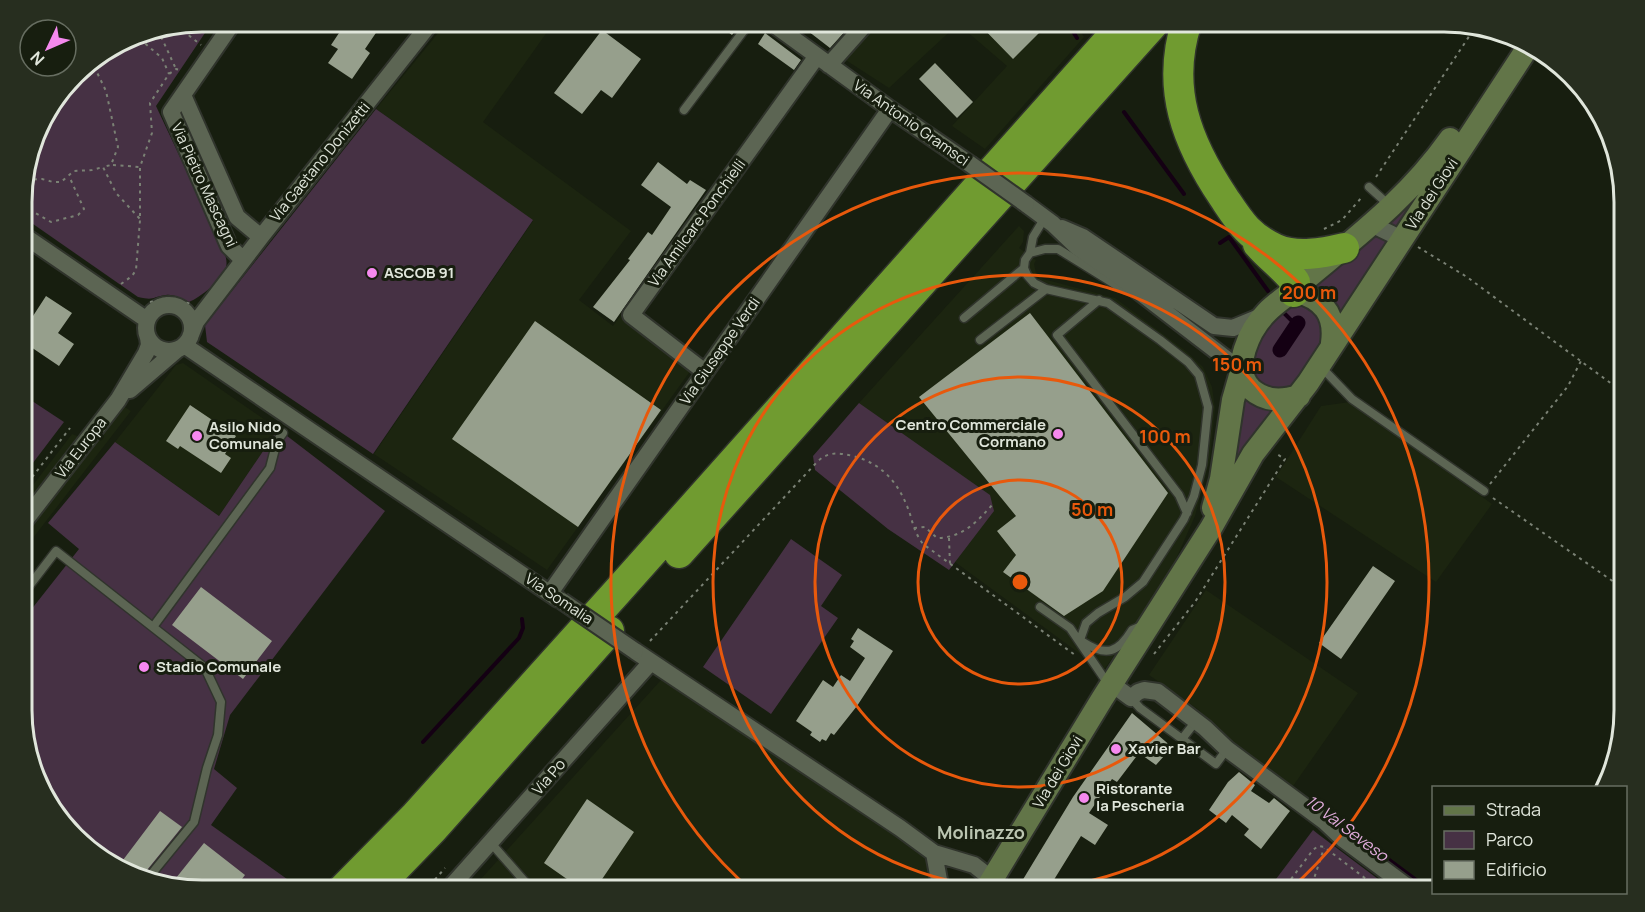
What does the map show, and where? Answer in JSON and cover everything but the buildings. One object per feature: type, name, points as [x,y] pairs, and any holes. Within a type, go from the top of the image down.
[{"type":"highway","points":[[352,880],[415,816],[1117,31]]},
{"type":"highway","points":[[384,880],[433,829],[1147,31]]},
{"type":"highway","points":[[1185,31],[1179,58],[1182,115],[1204,169],[1246,230],[1295,282],[1295,291]]},
{"type":"highway","points":[[1246,230],[1277,249],[1297,253],[1320,253],[1334,238]]},
{"type":"main road","name":"Via dei Giovi","points":[[1295,291],[1334,238],[1371,224],[1433,164],[1512,46]]},
{"type":"main road","name":"Via dei Giovi","points":[[1327,353],[1525,52]]},
{"type":"main road","points":[[1295,291],[1317,299],[1326,309],[1334,330],[1327,353],[1299,396],[1286,400],[1267,399],[1251,388],[1241,371],[1246,348],[1265,314],[1295,291]]},
{"type":"main road","name":"Via dei Giovi","points":[[1192,559],[1215,501],[1233,400],[1241,371]]},
{"type":"main road","name":"Via dei Giovi","points":[[994,880],[1112,684],[1192,559],[1261,442],[1299,396]]},
{"type":"street","points":[[183,95],[227,31]]},
{"type":"street","name":"Via Gaetano Donizetti","points":[[184,343],[196,322],[243,260],[424,31]]},
{"type":"street","name":"Via Antonio Gramsci","points":[[782,31],[1049,221],[1077,247],[1116,274],[1241,371]]},
{"type":"street","points":[[823,61],[857,31]]},
{"type":"street","name":"Via Amilcare Ponchielli","points":[[705,372],[631,315],[823,61]]},
{"type":"street","name":"Via Pietro Mascagni","points":[[183,95],[237,217],[261,237]]},
{"type":"street","name":"Via Pietro Mascagni","points":[[183,95],[171,112],[229,246],[243,260]]},
{"type":"street","name":"Via Giuseppe Verdi","points":[[556,597],[705,372],[890,109]]},
{"type":"street","name":"Via Antonio Gramsci","points":[[1049,221],[1083,237],[1214,326],[1233,328],[1249,323],[1265,314]]},
{"type":"street","points":[[1371,224],[1402,239]]},
{"type":"street","points":[[31,242],[148,329],[154,345],[161,350],[168,351],[184,343],[192,326],[190,319],[178,307]]},
{"type":"street","points":[[148,329],[152,312],[160,307],[170,305],[186,310],[196,310],[210,303]]},
{"type":"street","name":"Via Europa","points":[[31,511],[118,400],[148,349],[148,329]]},
{"type":"street","name":"Via Europa","points":[[118,400],[184,343]]},
{"type":"street","name":"Via Somalia","points":[[184,343],[556,597],[642,646],[651,662],[934,853],[974,865],[985,880]]},
{"type":"street","name":"Via Antonio Gramsci","points":[[1212,348],[1228,375],[1233,400]]},
{"type":"street","name":"Via Po","points":[[457,880],[651,662]]},
{"type":"street","points":[[1112,684],[1131,698],[1143,690],[1158,692],[1196,721],[1227,749],[1399,880]]},
{"type":"street","points":[[934,853],[939,880]]},
{"type":"lane","points":[[684,110],[743,31]]},
{"type":"lane","points":[[1369,187],[1391,207]]},
{"type":"lane","points":[[1049,221],[1033,237],[1030,253],[1025,260],[1024,268],[1027,275],[1034,283],[1046,289],[1108,303],[1160,340],[1188,362],[1199,375],[1208,407],[1202,465],[1187,513],[1143,582],[1086,623],[1080,640]]},
{"type":"lane","points":[[1030,253],[1045,249],[1058,249],[1121,288],[1137,292]]},
{"type":"lane","points":[[964,318],[1024,268]]},
{"type":"lane","points":[[980,339],[1046,289]]},
{"type":"lane","points":[[1099,300],[1057,335],[1179,495],[1187,513]]},
{"type":"lane","points":[[1327,353],[1326,372],[1353,399],[1484,491]]},
{"type":"lane","points":[[153,627],[270,468],[277,441],[283,433]]},
{"type":"lane","points":[[31,583],[56,551],[206,668],[221,702],[218,735],[207,768],[194,822],[152,873]]},
{"type":"lane","points":[[1040,607],[1070,628],[1104,678],[1112,684]]},
{"type":"lane","points":[[1080,640],[1094,649],[1114,650],[1123,644],[1132,630],[1151,623]]},
{"type":"lane","points":[[1131,698],[1140,708],[1216,764],[1227,749]]},
{"type":"lane","points":[[1182,739],[1196,721]]},
{"type":"lane","points":[[491,843],[523,880]]},
{"type":"path","points":[[185,32],[201,45]]},
{"type":"path","points":[[1334,238],[1342,219],[1369,187],[1471,34]]},
{"type":"path","points":[[119,286],[132,276],[135,270],[140,220],[140,167],[152,133],[150,103],[169,74],[176,69],[161,36]]},
{"type":"path","points":[[143,42],[162,58],[169,74]]},
{"type":"path","points":[[95,69],[106,91],[118,147],[111,165]]},
{"type":"path","points":[[33,180],[61,182],[74,171],[111,165],[140,167]]},
{"type":"path","points":[[103,167],[116,193],[140,220]]},
{"type":"path","points":[[31,211],[51,222],[78,215],[84,209],[69,176]]},
{"type":"path","points":[[1402,239],[1467,277],[1613,385]]},
{"type":"path","points":[[143,302],[155,302],[168,298],[189,304],[204,297],[210,303]]},
{"type":"path","points":[[1581,361],[1568,386],[1484,491],[1613,581]]},
{"type":"path","points":[[31,478],[70,428]]},
{"type":"path","points":[[642,646],[818,460],[832,453],[868,460],[884,471],[899,489],[914,528],[923,544],[1074,655]]},
{"type":"path","points":[[914,528],[925,527],[937,538],[949,537],[968,529],[992,505]]},
{"type":"path","points":[[949,537],[950,565]]},
{"type":"path","points":[[1290,880],[1318,846],[1324,847],[1368,880]]},
{"type":"path","points":[[1314,880],[1324,847]]},
{"type":"shaded area","points":[[440,31],[548,31],[483,122],[631,231],[579,300],[613,326],[621,315],[691,370],[547,570],[374,454],[533,221],[376,109]]},
{"type":"shaded area","points":[[870,31],[950,31],[889,88],[844,59]]},
{"type":"shaded area","points":[[966,31],[1080,31],[1084,37],[985,149],[952,126],[1007,66]]},
{"type":"shaded area","name":"Centro Commerciale Cormano","points":[[1019,226],[1024,231],[1023,242],[1019,248],[1036,260],[1034,264],[1036,273],[1043,279],[1115,298],[1187,352],[1203,367],[1212,387],[1215,408],[1210,459],[1195,516],[1165,584],[1098,678],[1087,659],[955,562],[993,511],[859,403]]},
{"type":"shaded area","name":"Asilo Nido Comunale","points":[[183,363],[278,429],[219,516],[115,442],[176,365]]},
{"type":"shaded area","points":[[110,397],[131,411],[31,541],[31,488],[72,434],[80,437]]},
{"type":"shaded area","points":[[1350,402],[1492,504],[1436,582],[1276,477],[1321,406]]},
{"type":"shaded area","points":[[1206,590],[1358,693],[1291,789],[1226,741],[1199,710],[1149,675]]},
{"type":"shaded area","points":[[661,680],[929,856],[934,880],[480,880]]},
{"type":"green space","points":[[206,31],[156,106],[224,251],[226,267],[215,283],[189,302],[169,295],[150,299],[138,297],[31,223],[33,179],[37,157],[44,136],[60,107],[89,74],[107,60],[136,44],[157,37]]},
{"type":"green space","name":"ASCOB 91","points":[[376,109],[533,220],[373,454],[207,342],[205,325]]},
{"type":"green space","points":[[1411,200],[1417,204],[1342,318],[1313,285]]},
{"type":"green space","points":[[1299,304],[1310,308],[1317,314],[1321,321],[1321,337],[1314,354],[1293,385],[1284,390],[1271,390],[1257,384],[1250,358],[1276,318],[1291,306]]},
{"type":"green space","points":[[1242,391],[1278,411],[1231,467]]},
{"type":"green space","points":[[31,400],[64,422],[31,465]]},
{"type":"green space","points":[[859,403],[990,495],[994,511],[949,570],[888,529],[815,470],[813,456]]},
{"type":"green space","name":"Stadio Comunale","points":[[278,429],[385,511],[230,715],[214,769],[237,788],[211,825],[288,880],[179,879],[136,868],[116,858],[89,838],[60,805],[49,786],[35,744],[31,711],[31,610],[79,549],[48,523],[115,442],[219,516]]},
{"type":"green space","points":[[791,539],[842,575],[821,606],[838,618],[771,714],[703,667]]},
{"type":"green space","points":[[1313,830],[1379,880],[1275,880]]},
{"type":"waterway","points":[[1073,31],[1077,38]]},
{"type":"waterway","points":[[1124,112],[1184,194]]},
{"type":"waterway","points":[[1220,243],[1229,237],[1268,291]]},
{"type":"waterway","points":[[1283,312],[1296,325]]},
{"type":"waterway","points":[[1280,350],[1298,323]]},
{"type":"waterway","points":[[423,742],[519,638],[523,628],[522,619]]},
{"type":"waterway","name":"10 Val Seveso","points":[[1329,815],[1416,880]]},
{"type":"place","name":"ASCOB 91","points":[[372,273]]},
{"type":"place","name":"Centro Commerciale Cormano","points":[[1058,434]]},
{"type":"place","name":"Asilo Nido Comunale","points":[[197,436]]},
{"type":"place","name":"Stadio Comunale","points":[[144,667]]},
{"type":"place","name":"Xavier Bar","points":[[1116,749]]},
{"type":"place","name":"Ristorante la Pescheria","points":[[1084,798]]},
{"type":"district","name":"Molinazzo","points":[[981,833]]}]
